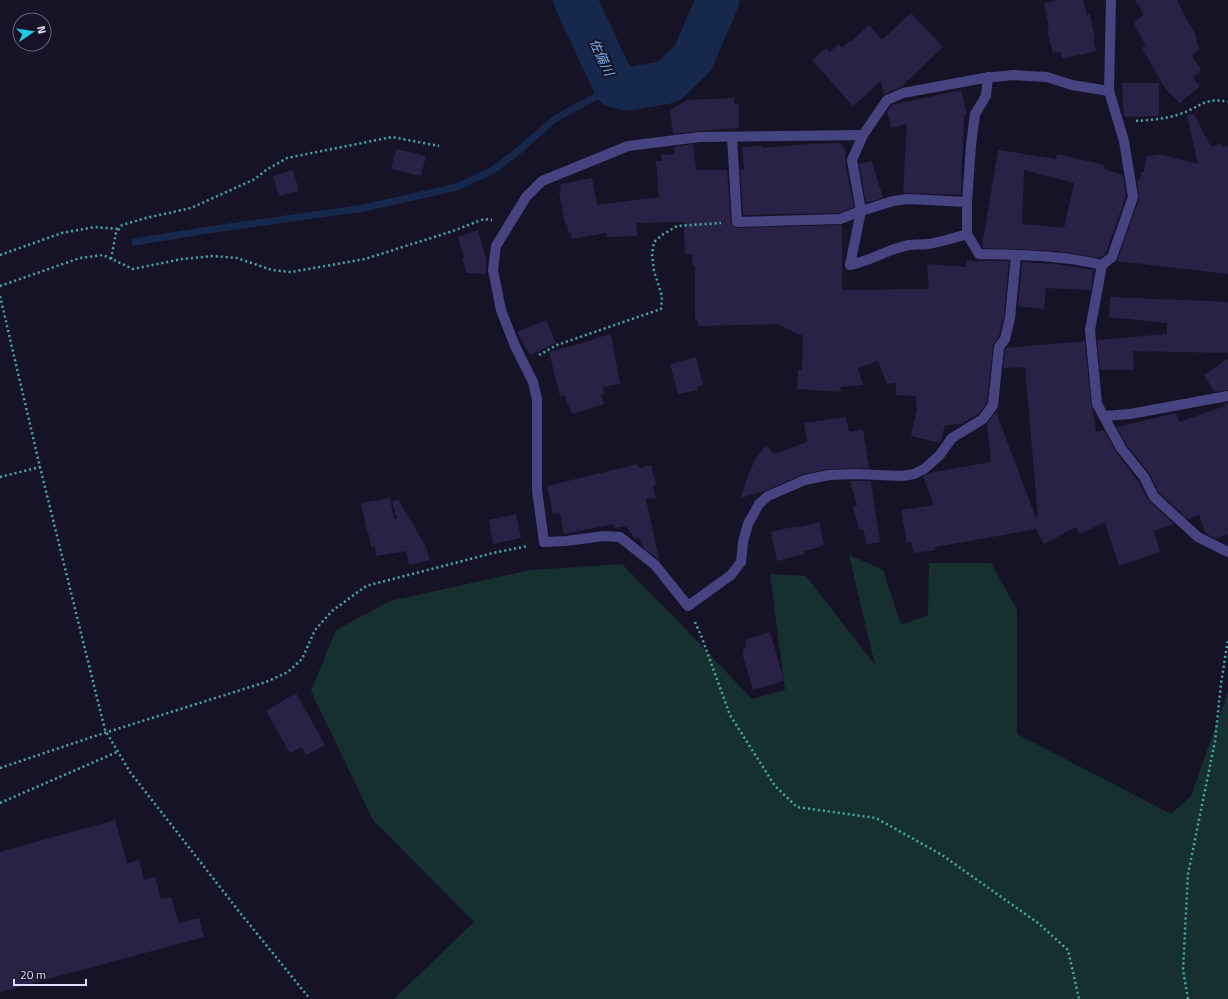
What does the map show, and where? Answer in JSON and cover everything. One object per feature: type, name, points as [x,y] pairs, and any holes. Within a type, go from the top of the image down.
[{"type":"street","points":[[1111,0],[1109,91],[1124,141],[1133,197],[1112,257],[1102,265],[1090,330],[1098,404],[1121,448],[1144,477],[1154,497],[1198,537],[1228,552]]},
{"type":"street","points":[[967,234],[928,244],[909,246],[884,253],[860,263],[850,264],[861,211],[852,160],[863,135],[887,100],[903,93],[988,77],[1013,75],[1047,77],[1072,85],[1109,91]]},
{"type":"street","points":[[988,77],[986,96],[975,114],[967,202],[967,234],[979,254],[1080,259],[1102,265]]},
{"type":"street","points":[[863,135],[700,137],[628,146],[542,181],[526,196],[496,246],[493,270],[501,310],[515,346],[533,382],[537,399],[537,490],[544,542],[604,536],[620,537],[655,565],[688,606],[731,575],[741,562],[743,542],[748,524],[759,504],[768,496],[805,480],[829,475],[856,474],[902,476],[914,474],[924,469],[939,456],[952,438],[983,419],[993,405],[999,347],[1005,339],[1010,318],[1016,255]]},
{"type":"street","points":[[732,137],[737,222],[840,219],[893,201],[908,199],[967,202]]},
{"type":"street","points":[[1104,416],[1130,414],[1221,399],[1228,396]]},
{"type":"path","points":[[1118,122],[1164,119],[1191,111],[1206,102],[1215,100],[1228,102]]},
{"type":"path","points":[[111,259],[116,233],[122,225],[191,208],[256,179],[266,170],[287,158],[300,154],[392,137],[439,146]]},
{"type":"path","points":[[0,286],[80,258],[103,255],[133,269],[182,259],[213,256],[237,258],[272,270],[291,272],[365,259],[450,232],[484,219],[510,223]]},
{"type":"path","points":[[527,370],[540,355],[557,345],[661,309],[662,296],[654,271],[652,254],[654,242],[662,235],[677,226],[737,222]]},
{"type":"path","points":[[0,255],[62,233],[95,227],[119,229]]},
{"type":"path","points":[[0,296],[40,467],[106,733],[134,779],[310,999]]},
{"type":"path","points":[[0,477],[40,467]]},
{"type":"path","points":[[0,768],[266,682],[288,672],[302,659],[315,630],[332,611],[366,586],[493,553],[544,542]]},
{"type":"path","points":[[688,606],[702,638],[730,715],[774,786],[797,808],[876,818],[942,855],[1038,922],[1068,950],[1079,999]]},
{"type":"path","points":[[1188,999],[1183,970],[1188,874],[1215,741],[1221,684],[1228,639]]},
{"type":"path","points":[[0,803],[117,752]]},
{"type":"green space","points":[[849,555],[883,570],[901,625],[928,615],[929,563],[991,563],[1017,610],[1017,734],[1171,814],[1191,796],[1228,692],[1228,999],[394,999],[474,922],[373,820],[311,691],[336,630],[390,601],[531,570],[622,564],[752,699],[785,690],[770,574],[806,576],[875,665]]},
{"type":"building","points":[[1059,0],[1083,0],[1087,15],[1090,14],[1096,51],[1062,59],[1060,52],[1053,53],[1047,30],[1049,30],[1044,3]]},
{"type":"building","points":[[1135,0],[1177,0],[1195,33],[1199,50],[1192,56],[1201,70],[1193,78],[1200,86],[1180,103],[1166,90],[1142,48],[1146,46],[1133,22],[1144,15]]},
{"type":"building","points":[[911,13],[943,47],[901,87],[884,94],[881,81],[853,106],[812,60],[826,48],[830,52],[838,44],[842,48],[850,41],[851,42],[869,25],[882,40]]},
{"type":"building","points":[[1122,83],[1159,83],[1159,116],[1124,117]]},
{"type":"building","points":[[961,91],[967,114],[964,115],[961,195],[903,193],[907,124],[891,128],[887,111],[892,105]]},
{"type":"building","points":[[734,98],[734,104],[739,104],[739,128],[673,134],[670,110],[687,100]]},
{"type":"building","points":[[1194,114],[1211,147],[1221,143],[1222,147],[1228,146],[1228,274],[1117,261],[1139,199],[1137,179],[1140,180],[1141,172],[1144,172],[1146,157],[1158,154],[1198,164],[1187,116]]},
{"type":"building","points":[[840,143],[845,149],[846,168],[854,207],[839,213],[743,215],[740,169],[744,169],[742,147],[762,146],[762,148]]},
{"type":"building","points":[[693,144],[696,170],[727,170],[731,222],[734,228],[842,225],[842,290],[929,289],[927,264],[966,267],[967,260],[979,262],[1009,261],[1004,317],[999,336],[993,346],[987,403],[978,414],[962,424],[945,425],[940,443],[911,436],[917,409],[916,396],[896,395],[896,383],[887,384],[878,361],[858,368],[863,385],[840,387],[841,392],[797,389],[798,370],[802,370],[803,336],[777,324],[698,326],[697,319],[695,319],[695,266],[693,266],[692,254],[685,254],[684,222],[636,223],[637,236],[607,237],[606,233],[572,239],[571,232],[569,233],[567,224],[565,224],[559,191],[561,190],[560,184],[592,178],[597,205],[659,197],[656,161],[662,161],[661,155],[675,154],[674,147]]},
{"type":"building","points":[[396,149],[426,156],[421,176],[391,169]]},
{"type":"building","points":[[998,150],[1056,159],[1057,154],[1105,165],[1104,169],[1123,175],[1126,196],[1106,253],[1100,258],[1057,251],[983,248],[982,246]],"holes":[[[1024,170],[1074,183],[1064,228],[1022,224]]]},
{"type":"building","points":[[872,161],[883,198],[866,203],[859,164]]},
{"type":"building","points":[[293,170],[299,191],[279,196],[273,176]]},
{"type":"building","points":[[478,230],[486,259],[486,274],[467,273],[462,258],[464,257],[458,237]]},
{"type":"building","points":[[1022,262],[1056,264],[1093,270],[1091,290],[1046,288],[1044,309],[1018,306]]},
{"type":"building","points":[[1110,297],[1228,302],[1228,353],[1133,351],[1134,370],[1100,370],[1097,340],[1167,334],[1167,323],[1109,317]]},
{"type":"building","points":[[546,320],[556,343],[530,355],[517,332]]},
{"type":"building","points":[[611,334],[620,384],[603,387],[604,394],[601,394],[604,404],[572,414],[569,404],[567,404],[565,395],[560,396],[549,352]]},
{"type":"building","points":[[1085,341],[1091,405],[1096,432],[1104,430],[1116,452],[1138,481],[1148,500],[1174,524],[1154,531],[1160,552],[1119,566],[1105,522],[1080,534],[1076,527],[1044,544],[1036,529],[935,547],[935,550],[914,553],[911,542],[907,543],[901,510],[934,505],[923,477],[929,473],[991,462],[987,424],[996,412],[1036,518],[1038,517],[1025,367],[1003,368],[1005,349]]},
{"type":"building","points":[[696,357],[703,385],[697,387],[698,390],[678,394],[670,364]]},
{"type":"building","points":[[1228,358],[1228,390],[1215,392],[1204,375]]},
{"type":"building","points":[[1224,403],[1228,403],[1228,534],[1216,539],[1205,533],[1199,515],[1188,519],[1159,493],[1150,474],[1126,444],[1117,427],[1176,413],[1179,422],[1225,406]]},
{"type":"building","points":[[846,417],[849,432],[863,429],[869,468],[829,469],[804,474],[764,491],[741,498],[748,475],[755,460],[766,445],[774,454],[807,442],[804,423]]},
{"type":"building","points":[[638,464],[639,468],[651,465],[656,485],[653,486],[656,498],[646,499],[659,560],[645,549],[638,537],[635,539],[626,526],[615,528],[614,524],[564,534],[560,513],[553,514],[547,486]]},
{"type":"building","points":[[850,481],[871,481],[880,542],[867,544],[863,529],[859,530],[853,507],[857,506]]},
{"type":"building","points":[[390,498],[394,519],[397,519],[392,502],[398,499],[426,547],[430,560],[409,565],[406,551],[376,556],[375,546],[371,547],[361,503]]},
{"type":"building","points":[[516,514],[521,538],[493,544],[489,520]]},
{"type":"building","points":[[819,522],[824,545],[804,551],[805,554],[777,561],[771,532],[797,526],[797,528]]},
{"type":"building","points":[[770,632],[784,681],[753,690],[742,653],[744,652],[743,648],[747,647],[745,640]]},
{"type":"building","points":[[296,693],[325,745],[306,755],[302,747],[290,753],[266,711]]},
{"type":"building","points":[[115,820],[127,863],[139,860],[144,880],[155,877],[161,899],[171,897],[179,923],[199,918],[204,937],[0,992],[0,852]]},
{"type":"waterway","name":"佐備川","points":[[575,0],[615,86],[628,89],[668,82],[693,58],[718,0]]},
{"type":"waterway","points":[[135,242],[364,208],[457,187],[493,170],[522,148],[553,120],[615,86]]}]
